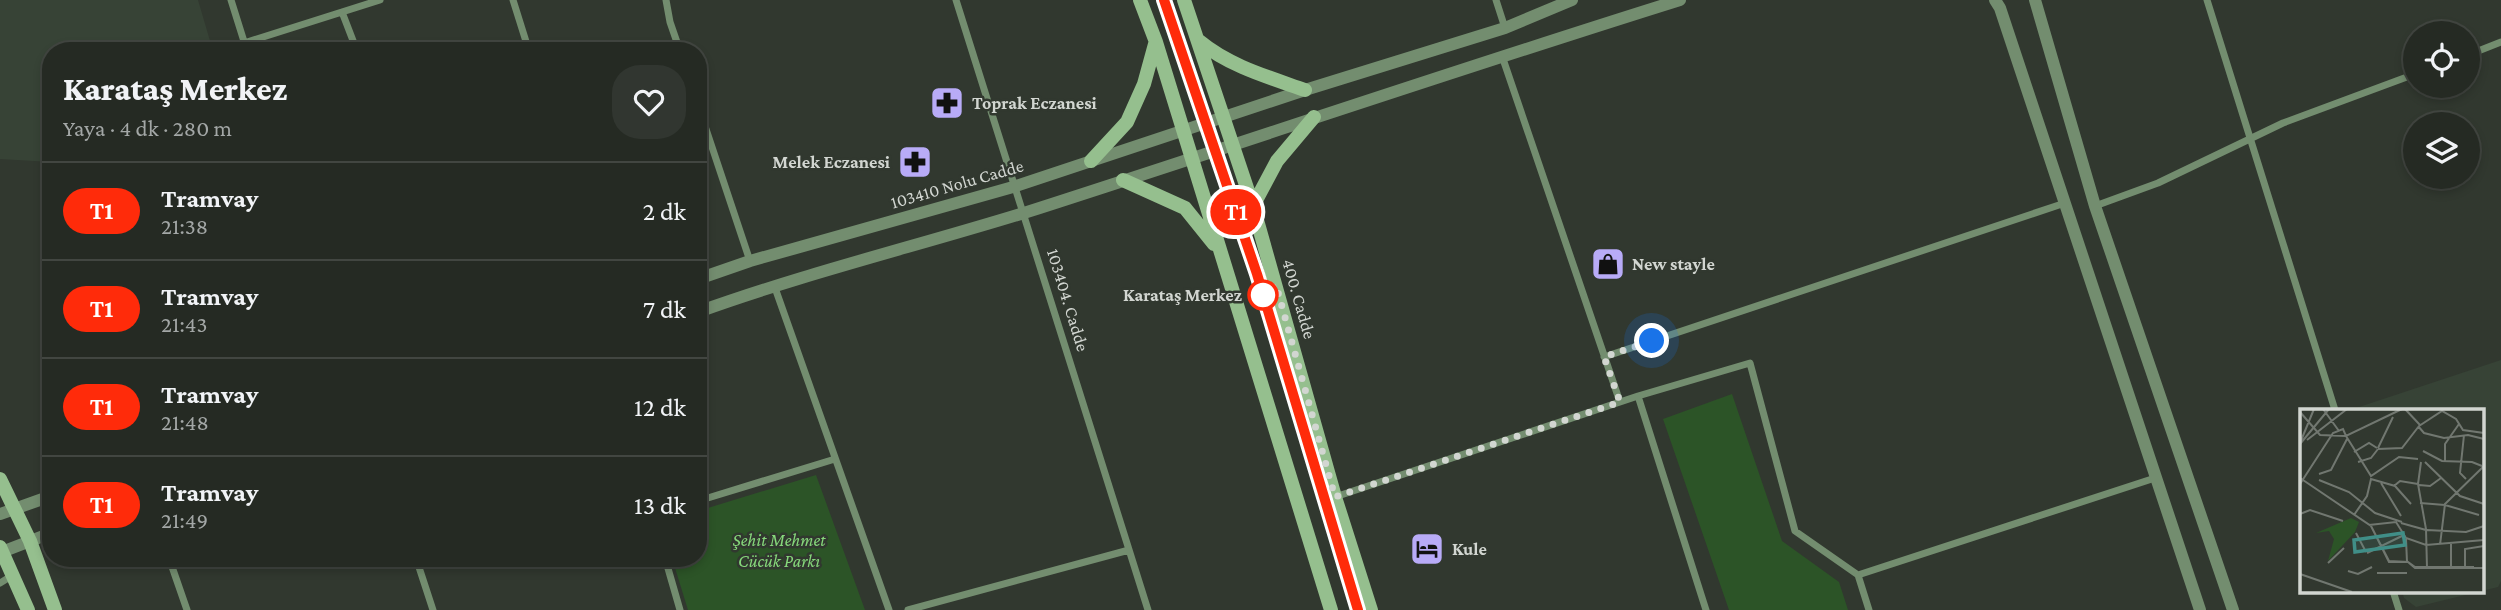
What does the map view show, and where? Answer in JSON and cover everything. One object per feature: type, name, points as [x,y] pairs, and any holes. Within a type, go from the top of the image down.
[{"type":"main road","points":[[1140,0],[1156,42],[1331,610]]},
{"type":"main road","name":"400. Cadde","points":[[1184,0],[1254,206],[1335,497],[1371,610]]},
{"type":"main road","points":[[1197,40],[1213,53],[1258,74],[1305,90]]},
{"type":"main road","points":[[1091,161],[1127,122],[1144,84],[1156,42]]},
{"type":"main road","points":[[1254,206],[1277,161],[1314,117]]},
{"type":"main road","points":[[1123,180],[1185,208],[1221,253]]},
{"type":"main road","points":[[0,479],[30,541],[55,610]]},
{"type":"main road","points":[[1,549],[6,579],[28,610]]},
{"type":"street","points":[[231,0],[244,42]]},
{"type":"street","points":[[259,42],[361,3],[380,0]]},
{"type":"street","points":[[513,0],[526,42]]},
{"type":"street","points":[[666,0],[677,42]]},
{"type":"street","name":"103404. Cadde","points":[[956,0],[1148,610]]},
{"type":"street","points":[[1496,0],[1505,28]]},
{"type":"street","name":"103410 Nolu Cadde","points":[[707,276],[750,261],[1013,187],[1305,90],[1505,28],[1572,0]]},
{"type":"street","points":[[707,309],[774,285],[1024,212],[1680,0]]},
{"type":"street","points":[[1995,0],[2000,8],[2200,610]]},
{"type":"street","points":[[2035,0],[2095,206],[2233,610]]},
{"type":"street","points":[[2207,0],[2334,409]]},
{"type":"street","points":[[342,12],[354,42]]},
{"type":"street","points":[[2480,50],[2501,42]]},
{"type":"street","points":[[1502,56],[1620,402]]},
{"type":"street","points":[[2095,206],[2158,183],[2283,123],[2403,78]]},
{"type":"street","points":[[707,132],[750,261]]},
{"type":"street","points":[[1604,357],[2065,203]]},
{"type":"street","points":[[774,285],[890,610]]},
{"type":"street","points":[[1335,497],[1638,396],[1750,363],[1795,531],[1858,575],[1869,610]]},
{"type":"street","points":[[1638,396],[1706,610]]},
{"type":"street","points":[[707,498],[835,459]]},
{"type":"street","points":[[1858,575],[2155,478]]},
{"type":"street","points":[[0,514],[42,499]]},
{"type":"street","points":[[1,549],[42,536]]},
{"type":"street","points":[[908,610],[1129,550]]},
{"type":"street","points":[[172,567],[187,610]]},
{"type":"street","points":[[419,567],[433,610]]},
{"type":"street","points":[[668,567],[680,610]]},
{"type":"street","points":[[2393,592],[2399,610]]},
{"type":"shaded area","points":[[0,0],[198,0],[210,42],[42,42],[42,161],[0,159]]},
{"type":"shaded area","points":[[2501,360],[2501,581],[2498,587],[2484,590],[2484,409],[2353,409]]},
{"type":"shaded area","points":[[2402,592],[2478,592],[2416,607],[2404,598]]},
{"type":"green space","points":[[1732,394],[1782,541],[1839,582],[1848,610],[1729,610],[1663,419]]},
{"type":"green space","name":"Şehit Mehmet Cücük Parkı","points":[[816,475],[865,610],[688,610],[675,567],[707,567],[707,508]]},
{"type":"tram line","points":[[1164,0],[1257,274],[1358,610]]},
{"type":"tram line","name":"T1","points":[[1164,0],[1257,274],[1358,610]]},
{"type":"place","name":"Toprak Eczanesi","points":[[947,103]]},
{"type":"place","name":"Melek Eczanesi","points":[[915,162]]},
{"type":"place","name":"New stayle","points":[[1608,264]]},
{"type":"place","name":"Karataş Merkez","points":[[1263,295]]},
{"type":"place","name":"Kule","points":[[1427,549]]},
{"type":"route","points":[[1263,295],[1276,285],[1335,497],[1620,402],[1604,357],[1652,341]]}]
